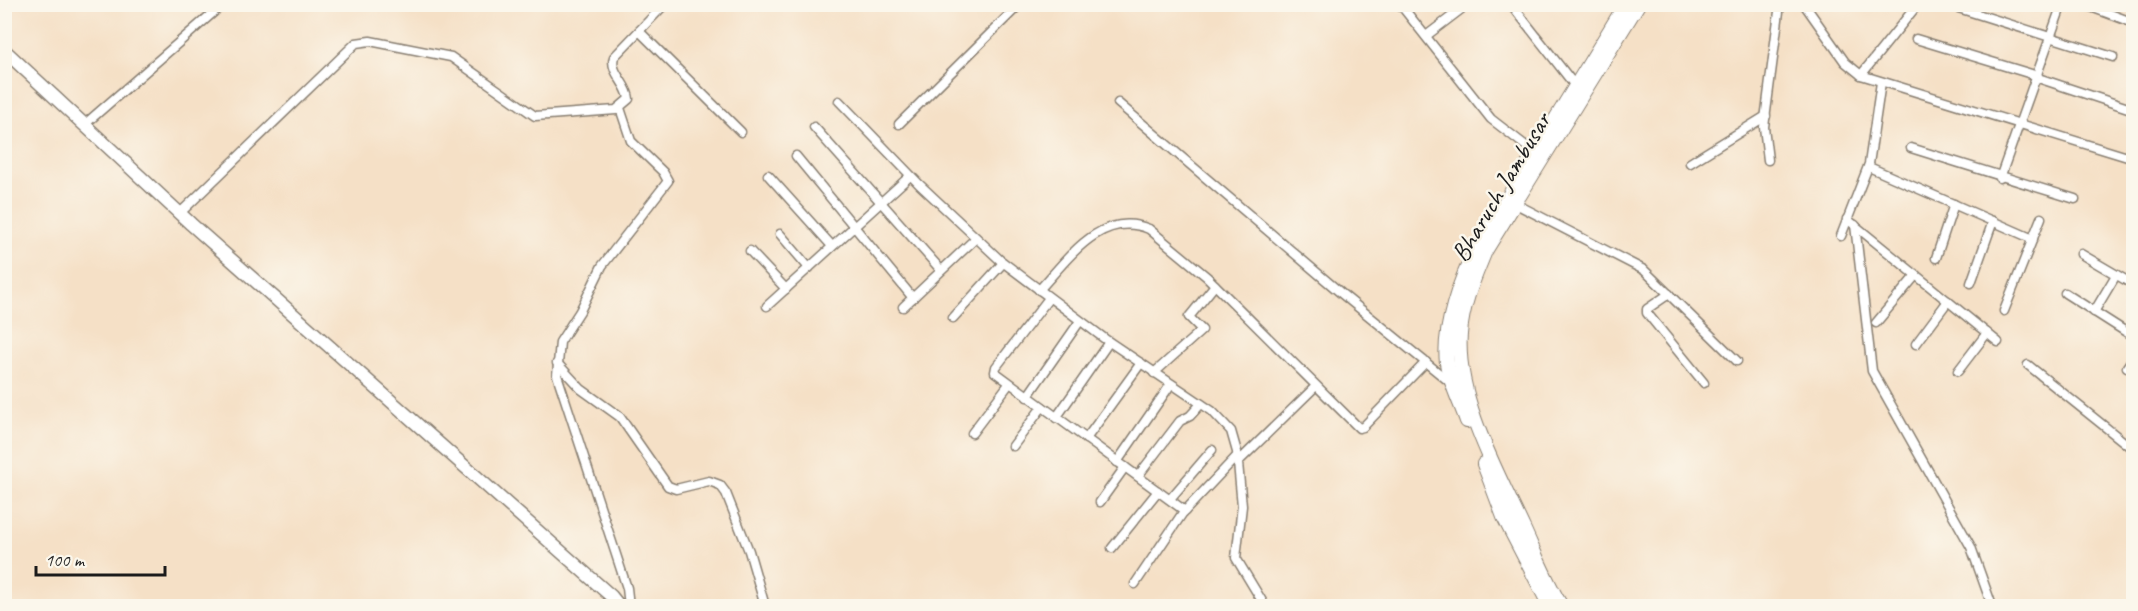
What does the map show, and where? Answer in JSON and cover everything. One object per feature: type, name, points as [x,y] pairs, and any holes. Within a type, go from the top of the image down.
[{"type":"main road","name":"Bharuch Jambusar","points":[[1540,157],[1576,87],[1626,4]]},
{"type":"main road","name":"Bharuch Jambusar","points":[[1550,606],[1504,517],[1454,385],[1454,366],[1467,295],[1485,251],[1511,202],[1638,4]]},
{"type":"main road","points":[[4,50],[179,214],[611,596],[619,606]]},
{"type":"main road","name":"Bharuch Jambusar","points":[[1454,366],[1495,470],[1561,606]]},
{"type":"street","points":[[84,125],[223,4]]},
{"type":"street","points":[[179,214],[356,43],[370,41],[452,57],[535,116],[620,108],[629,99],[613,62],[617,53],[665,4]]},
{"type":"street","points":[[899,124],[1020,4]]},
{"type":"street","points":[[1426,36],[1468,4]]},
{"type":"street","points":[[1511,4],[1576,87]]},
{"type":"street","points":[[1768,160],[1764,131],[1780,4]]},
{"type":"street","points":[[1804,4],[1845,62],[1861,75],[2133,159]]},
{"type":"street","points":[[1861,75],[1918,4]]},
{"type":"street","points":[[1948,4],[2113,57]]},
{"type":"street","points":[[2000,178],[2052,38],[2062,4]]},
{"type":"street","points":[[2083,4],[2133,23]]},
{"type":"street","points":[[1402,5],[1491,119],[1540,157]]},
{"type":"street","points":[[639,30],[741,132]]},
{"type":"street","points":[[1916,39],[2038,77],[2133,110]]},
{"type":"street","points":[[1841,236],[1851,222],[1869,166],[1881,82]]},
{"type":"street","points":[[839,101],[910,176],[1004,263],[1109,342],[1216,415],[1231,431],[1238,459],[1242,509],[1236,558],[1265,606]]},
{"type":"street","points":[[1118,103],[1454,385]]},
{"type":"street","points":[[620,108],[631,141],[663,172],[668,181],[602,266],[580,311],[560,342],[557,379],[627,588],[629,606]]},
{"type":"street","points":[[1690,163],[1766,116]]},
{"type":"street","points":[[814,127],[942,270]]},
{"type":"street","points":[[1911,148],[2000,178],[2075,199]]},
{"type":"street","points":[[796,156],[913,298]]},
{"type":"street","points":[[1869,166],[2033,239]]},
{"type":"street","points":[[768,175],[832,246]]},
{"type":"street","points":[[767,306],[910,176]]},
{"type":"street","points":[[1511,202],[1644,270],[1737,361]]},
{"type":"street","points":[[1936,258],[1954,204]]},
{"type":"street","points":[[2004,311],[2041,218]]},
{"type":"street","points":[[1971,284],[1993,221]]},
{"type":"street","points":[[1851,222],[1998,342]]},
{"type":"street","points":[[1851,222],[1872,371],[1971,547],[1992,606]]},
{"type":"street","points":[[1039,290],[1096,233],[1113,225],[1127,223],[1149,229],[1215,285],[1361,428],[1426,362]]},
{"type":"street","points":[[780,234],[809,268]]},
{"type":"street","points":[[903,307],[976,238]]},
{"type":"street","points":[[750,251],[786,288]]},
{"type":"street","points":[[2081,254],[2133,285]]},
{"type":"street","points":[[952,318],[1004,263]]},
{"type":"street","points":[[1876,322],[1916,275]]},
{"type":"street","points":[[2094,312],[2116,275]]},
{"type":"street","points":[[1154,372],[1202,330],[1189,317],[1215,285]]},
{"type":"street","points":[[2065,293],[2133,337]]},
{"type":"street","points":[[1669,294],[1647,309],[1647,313],[1704,383]]},
{"type":"street","points":[[1049,297],[996,367],[996,374],[1185,511]]},
{"type":"street","points":[[1916,344],[1948,301]]},
{"type":"street","points":[[1028,397],[1080,321]]},
{"type":"street","points":[[1958,371],[1987,333]]},
{"type":"street","points":[[1056,418],[1109,342]]},
{"type":"street","points":[[2127,367],[2133,357]]},
{"type":"street","points":[[557,363],[581,389],[620,417],[668,486],[676,489],[709,481],[720,485],[726,493],[749,551],[765,606]]},
{"type":"street","points":[[1086,439],[1141,363]]},
{"type":"street","points":[[2028,365],[2133,450]]},
{"type":"street","points":[[972,433],[1009,384]]},
{"type":"street","points":[[1117,462],[1171,384]]},
{"type":"street","points":[[1135,584],[1185,511],[1238,459],[1250,453],[1316,386]]},
{"type":"street","points":[[1137,476],[1180,421],[1190,416],[1201,404]]},
{"type":"street","points":[[1013,446],[1041,407]]},
{"type":"street","points":[[1170,500],[1212,450]]},
{"type":"street","points":[[1100,502],[1125,467]]},
{"type":"street","points":[[1112,548],[1158,491]]}]
